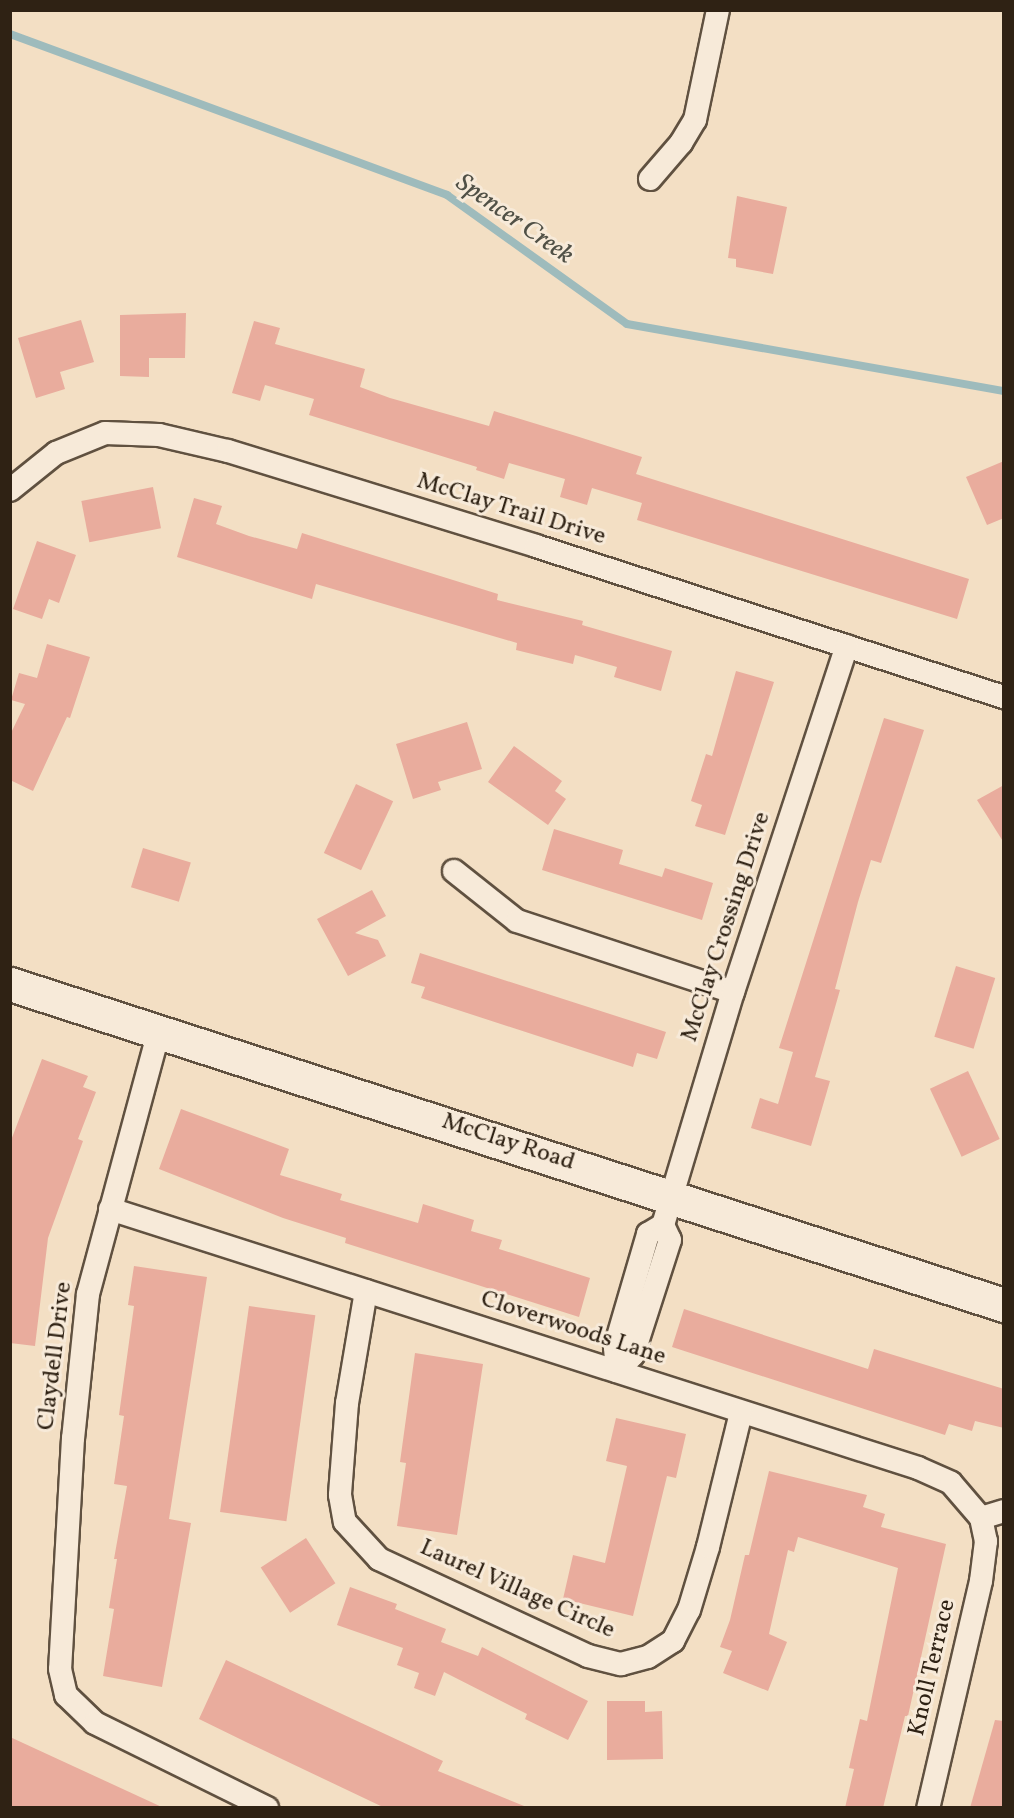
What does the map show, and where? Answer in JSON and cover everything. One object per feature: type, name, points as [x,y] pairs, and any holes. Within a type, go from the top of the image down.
[{"type":"main road","name":"McClay Road","points":[[10,984],[159,1031],[668,1210],[1004,1305]]},
{"type":"street","points":[[650,179],[681,143],[695,120],[718,10]]},
{"type":"street","name":"McClay Trail Drive","points":[[10,490],[56,453],[105,433],[159,435],[228,451],[1003,696]]},
{"type":"street","name":"McClay Crossing Drive","points":[[616,1371],[633,1355],[637,1344],[670,1240],[668,1210],[734,992],[847,646]]},
{"type":"street","points":[[454,871],[517,921],[734,992]]},
{"type":"street","name":"Claydell Drive","points":[[159,1031],[88,1294],[73,1438],[59,1638],[66,1695],[95,1723],[267,1808]]},
{"type":"street","name":"Cloverwoods Lane","points":[[110,1209],[918,1468],[951,1483],[981,1518],[986,1541]]},
{"type":"street","name":"Laurel Village Circle","points":[[366,1291],[346,1403],[340,1495],[345,1522],[379,1559],[588,1656],[621,1664],[648,1657],[674,1641],[689,1610],[708,1547],[741,1413]]},
{"type":"street","points":[[981,1518],[1004,1511]]},
{"type":"street","name":"Knoll Terrace","points":[[928,1808],[986,1541]]},
{"type":"building","points":[[737,196],[787,207],[773,274],[736,267],[736,259],[728,258]]},
{"type":"building","points":[[186,313],[185,358],[149,358],[149,377],[120,376],[120,315]]},
{"type":"building","points":[[81,320],[94,362],[60,372],[65,389],[36,398],[18,338]]},
{"type":"building","points":[[254,321],[280,328],[275,344],[365,369],[360,387],[390,398],[489,426],[494,411],[576,436],[642,457],[636,474],[969,579],[957,619],[637,520],[642,503],[592,488],[587,505],[560,497],[565,479],[509,463],[504,479],[476,470],[477,467],[309,415],[314,399],[265,385],[260,401],[232,393]]},
{"type":"building","points":[[1004,461],[1004,518],[987,525],[966,477]]},
{"type":"building","points":[[153,487],[161,528],[89,542],[81,501]]},
{"type":"building","points":[[194,498],[222,506],[216,524],[249,536],[297,549],[302,533],[498,594],[497,600],[583,621],[582,625],[672,651],[661,691],[614,677],[617,667],[575,655],[573,664],[516,650],[517,643],[316,584],[312,599],[177,557]]},
{"type":"building","points":[[37,541],[76,555],[59,603],[49,599],[42,619],[13,609]]},
{"type":"building","points":[[47,644],[90,657],[70,718],[67,717],[33,791],[10,780],[10,735],[25,704],[11,700],[19,673],[37,678]]},
{"type":"building","points":[[736,671],[774,682],[725,835],[695,826],[702,805],[691,801],[706,754],[712,756]]},
{"type":"building","points":[[884,718],[924,730],[881,863],[871,860],[858,902],[835,989],[840,990],[815,1077],[830,1081],[811,1146],[751,1128],[760,1098],[778,1104],[793,1052],[779,1048]]},
{"type":"building","points":[[467,722],[482,769],[438,782],[441,790],[413,799],[396,744]]},
{"type":"building","points":[[514,746],[562,781],[555,791],[566,799],[548,825],[488,782]]},
{"type":"building","points":[[356,784],[393,801],[361,870],[324,853]]},
{"type":"building","points":[[1004,785],[1004,843],[977,800]]},
{"type":"building","points":[[554,829],[623,850],[619,864],[662,877],[665,868],[713,883],[702,920],[542,870]]},
{"type":"building","points":[[143,848],[191,863],[179,902],[131,887]]},
{"type":"building","points":[[372,890],[386,916],[355,933],[378,940],[386,956],[348,976],[317,919]]},
{"type":"building","points":[[420,953],[666,1032],[657,1059],[637,1053],[633,1067],[421,998],[425,987],[411,983]]},
{"type":"building","points":[[956,966],[995,978],[974,1049],[934,1037]]},
{"type":"building","points":[[42,1059],[88,1076],[83,1087],[96,1092],[78,1139],[83,1141],[48,1238],[35,1346],[10,1343],[10,1143]]},
{"type":"building","points":[[968,1071],[1000,1139],[962,1157],[930,1089]]},
{"type":"building","points":[[181,1109],[289,1149],[280,1175],[342,1194],[340,1200],[418,1223],[423,1204],[474,1220],[471,1231],[502,1240],[499,1249],[590,1278],[579,1317],[345,1243],[346,1238],[283,1218],[159,1169]]},
{"type":"building","points":[[134,1266],[207,1277],[169,1519],[191,1523],[162,1687],[103,1676],[114,1609],[109,1608],[117,1559],[114,1559],[127,1486],[114,1484],[124,1416],[119,1415],[134,1306],[128,1305]]},
{"type":"building","points":[[249,1306],[315,1315],[286,1521],[220,1512]]},
{"type":"building","points":[[684,1309],[868,1369],[874,1349],[1004,1389],[1004,1428],[975,1421],[972,1431],[949,1424],[945,1435],[672,1347]]},
{"type":"building","points":[[415,1353],[483,1364],[457,1535],[397,1526],[406,1463],[400,1462]]},
{"type":"building","points":[[616,1418],[686,1434],[676,1478],[667,1476],[633,1616],[563,1599],[573,1555],[605,1563],[627,1466],[606,1461]]},
{"type":"building","points":[[769,1471],[867,1495],[863,1507],[885,1514],[881,1527],[946,1544],[908,1716],[905,1716],[883,1808],[845,1808],[854,1769],[849,1768],[860,1719],[867,1721],[898,1568],[798,1537],[794,1552],[788,1550],[769,1634],[787,1642],[768,1691],[723,1673],[732,1651],[720,1647],[730,1620],[745,1555],[749,1555]]},
{"type":"building","points":[[306,1538],[335,1583],[290,1613],[261,1567]]},
{"type":"building","points":[[350,1587],[397,1604],[395,1609],[446,1629],[441,1642],[478,1656],[482,1647],[588,1701],[568,1740],[525,1719],[527,1714],[444,1672],[435,1696],[414,1688],[419,1673],[397,1665],[403,1648],[337,1625]]},
{"type":"building","points":[[226,1660],[443,1761],[438,1771],[529,1808],[385,1808],[246,1742],[199,1719]]},
{"type":"building","points":[[607,1701],[645,1701],[645,1712],[662,1711],[663,1759],[607,1760]]},
{"type":"building","points":[[995,1720],[1004,1721],[1004,1808],[970,1808]]},
{"type":"building","points":[[10,1737],[164,1808],[10,1808]]},
{"type":"waterway","name":"Spencer Creek","points":[[10,34],[447,195],[627,324],[1004,391]]}]
